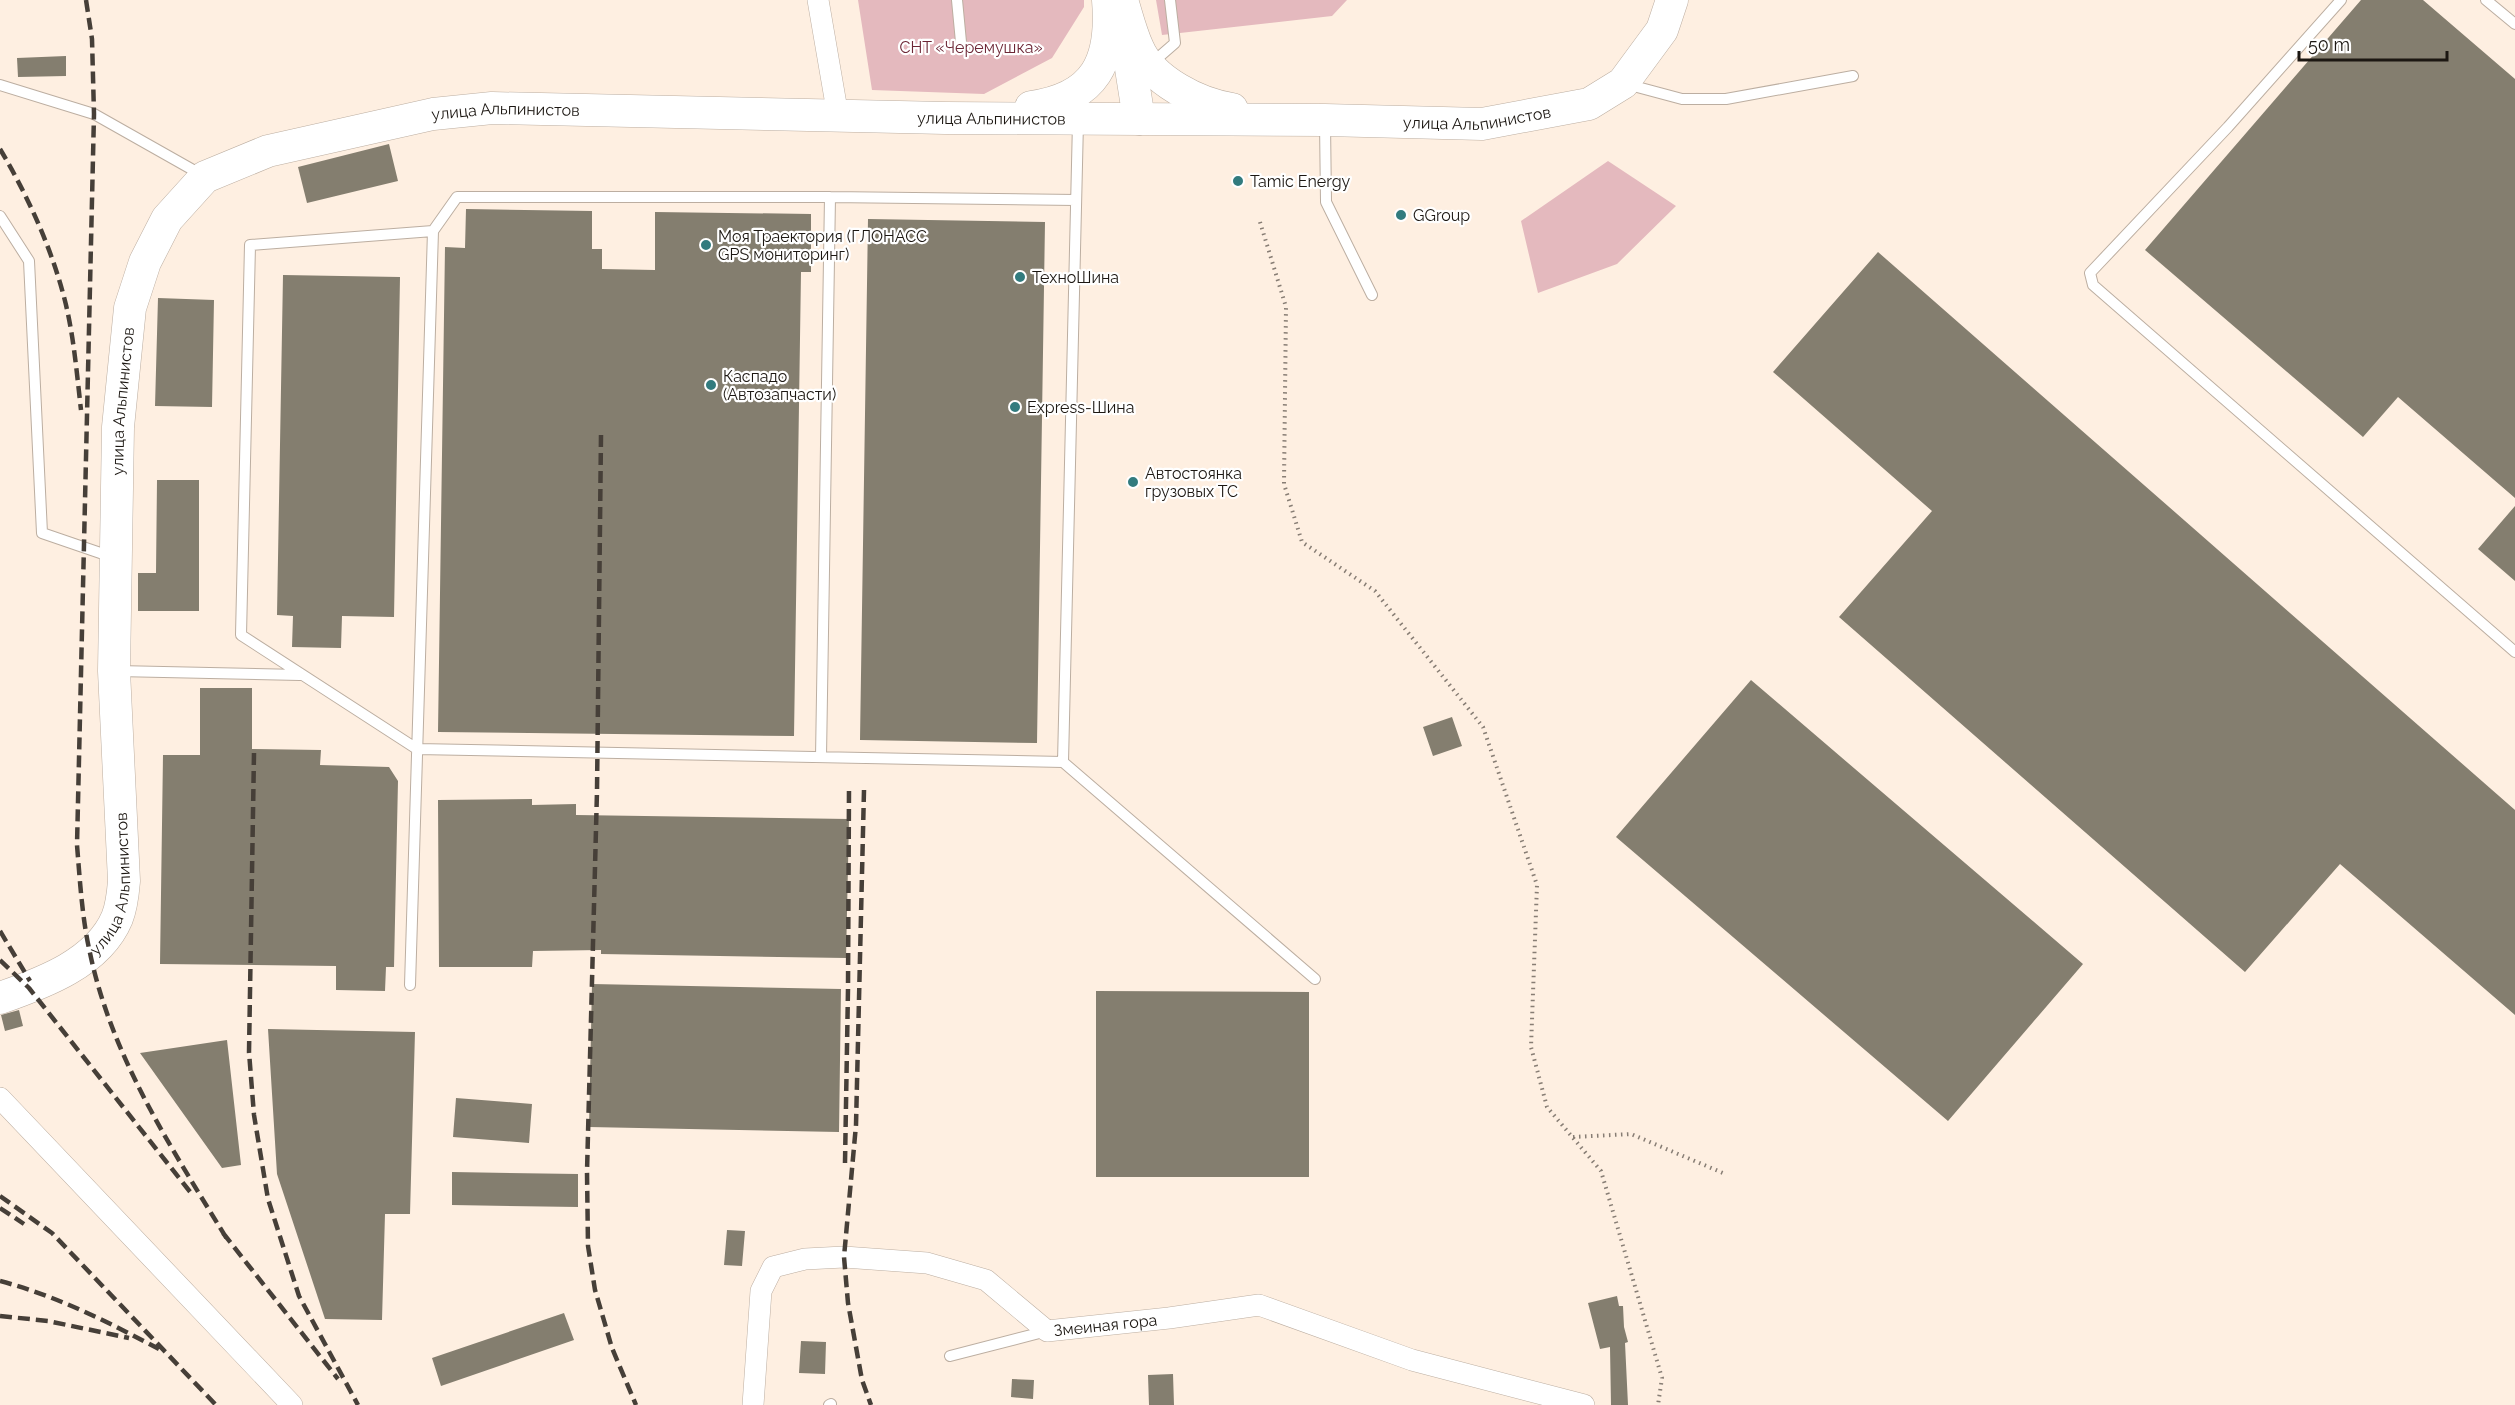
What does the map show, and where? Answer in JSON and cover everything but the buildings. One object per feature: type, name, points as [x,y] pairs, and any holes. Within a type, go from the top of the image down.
[{"type":"main road","points":[[945,118],[1050,105],[1065,100],[1082,90],[1099,69],[1108,46],[1108,0]]},
{"type":"main road","points":[[1120,0],[1139,50],[1150,65],[1191,97],[1218,107],[1319,120]]},
{"type":"main road","points":[[1120,0],[1139,119]]},
{"type":"main road","name":"улица Альпинистов","points":[[0,998],[29,988],[66,970],[90,954],[103,940],[117,917],[122,901],[124,881],[114,671],[115,558],[118,427],[130,308],[145,262],[167,219],[205,177],[267,151],[433,114],[480,109],[838,117],[1319,120],[1482,124],[1589,104],[1623,83],[1662,30],[1672,0]]},
{"type":"street","points":[[818,0],[838,117]]},
{"type":"street","points":[[0,1098],[292,1405]]},
{"type":"street","name":"Змеиная гора","points":[[753,1405],[761,1291],[773,1267],[805,1259],[844,1257],[927,1263],[986,1280],[1047,1330],[1169,1318],[1259,1305],[1412,1360],[1584,1405]]},
{"type":"lane","points":[[957,0],[962,42]]},
{"type":"lane","points":[[1150,65],[1166,54],[1175,43],[1170,0]]},
{"type":"lane","points":[[2341,0],[2243,110],[2090,273],[2093,285],[2515,652]]},
{"type":"lane","points":[[2486,0],[2515,24]]},
{"type":"lane","points":[[1623,83],[1682,99],[1726,99],[1853,76]]},
{"type":"lane","points":[[0,85],[94,114],[205,177]]},
{"type":"lane","points":[[1063,762],[1078,118]]},
{"type":"lane","points":[[1319,120],[1326,202],[1372,295]]},
{"type":"lane","points":[[410,985],[433,231],[457,197],[830,197],[1076,200]]},
{"type":"lane","points":[[821,757],[830,197]]},
{"type":"lane","points":[[0,216],[29,261],[42,533],[115,558]]},
{"type":"lane","points":[[433,231],[250,245],[240,635],[417,749],[1063,762],[1315,979]]},
{"type":"lane","points":[[114,671],[302,675]]},
{"type":"lane","points":[[950,1356],[1047,1330]]},
{"type":"path","points":[[1260,222],[1286,307],[1284,484],[1302,542],[1375,591],[1483,727],[1537,885],[1531,1047],[1547,1107],[1601,1171],[1662,1378],[1658,1405]]},
{"type":"path","points":[[1572,1137],[1631,1134],[1723,1173]]},
{"type":"green space","name":"СНТ «Черемушка»","points":[[858,0],[1084,0],[1084,7],[1052,58],[984,94],[872,90]]},
{"type":"green space","points":[[1156,0],[1347,0],[1332,16],[1162,35]]},
{"type":"green space","points":[[1608,161],[1676,206],[1617,264],[1538,293],[1521,221]]},
{"type":"railway","points":[[86,0],[92,39],[94,114],[77,845],[83,913],[100,992],[129,1066],[165,1137],[227,1239]]},
{"type":"railway","points":[[0,149],[39,224],[61,285],[71,331],[81,410]]},
{"type":"railway","points":[[601,435],[597,791],[587,1172],[588,1246],[595,1290],[612,1348],[636,1405]]},
{"type":"railway","points":[[254,753],[249,1052],[254,1115],[268,1199],[299,1296],[358,1405]]},
{"type":"railway","points":[[845,1163],[849,788]]},
{"type":"railway","points":[[864,790],[856,1125],[844,1257],[848,1303],[862,1380],[871,1405]]},
{"type":"railway","points":[[0,931],[30,981]]},
{"type":"railway","points":[[0,960],[29,988],[191,1193]]},
{"type":"railway","points":[[0,1196],[52,1233],[216,1405]]},
{"type":"railway","points":[[0,1208],[24,1224]]},
{"type":"railway","points":[[223,1233],[338,1379]]},
{"type":"railway","points":[[0,1281],[62,1302],[159,1349]]},
{"type":"railway","points":[[0,1316],[48,1321],[129,1338]]},
{"type":"place","name":"Tamic Energy","points":[[1238,181]]},
{"type":"place","name":"GGroup","points":[[1401,215]]},
{"type":"place","name":"Моя Траектория (ГЛОНАСС GPS мониторинг)","points":[[706,245]]},
{"type":"place","name":"ТехноШина","points":[[1020,277]]},
{"type":"place","name":"Каспадо (Автозапчасти)","points":[[711,385]]},
{"type":"place","name":"Express-Шина","points":[[1015,407]]},
{"type":"place","name":"Автостоянка грузовых ТС","points":[[1133,482]]}]
